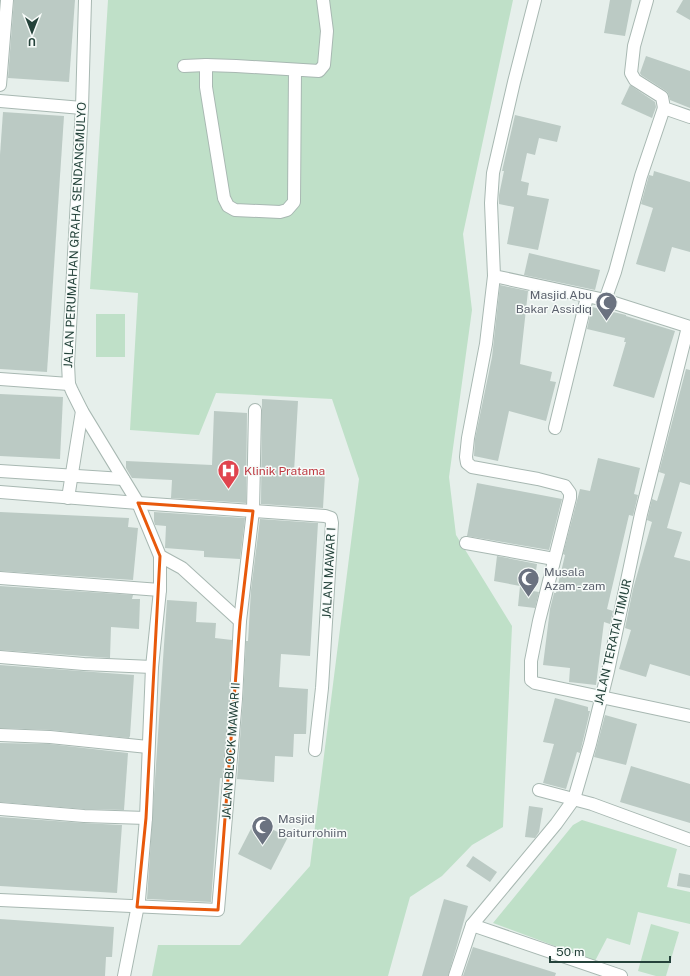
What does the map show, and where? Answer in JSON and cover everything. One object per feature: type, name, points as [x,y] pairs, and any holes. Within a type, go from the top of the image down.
[{"type":"street","points":[[0,85],[7,0]]},
{"type":"street","name":"JALAN PERUMAHAN GRAHA SENDANGMULYO","points":[[85,0],[82,108],[68,364],[69,384],[82,411],[138,503],[160,556]]},
{"type":"street","points":[[184,66],[236,66],[319,71],[324,64],[327,31],[323,0]]},
{"type":"street","points":[[535,0],[493,173],[491,203],[494,276],[486,344],[468,438],[466,460],[467,464],[472,467],[538,479],[565,486],[570,492],[570,498],[534,644],[531,661],[531,680],[535,683],[690,716]]},
{"type":"street","points":[[605,300],[615,272],[641,176],[664,108],[662,96],[635,80],[631,73],[634,46],[647,0]]},
{"type":"street","points":[[206,65],[206,87],[224,198],[228,206],[235,210],[280,212],[287,210],[294,202],[295,70]]},
{"type":"street","points":[[0,101],[82,108]]},
{"type":"street","points":[[664,108],[690,117]]},
{"type":"street","points":[[494,276],[605,300],[689,327]]},
{"type":"street","points":[[555,428],[586,297]]},
{"type":"street","name":"JALAN TERATAI TIMUR","points":[[472,925],[551,830],[574,799],[590,744],[608,671],[641,514],[689,327]]},
{"type":"street","points":[[0,378],[69,384]]},
{"type":"street","name":"JALAN BLOCK MAWAR II","points":[[137,907],[218,910],[236,699],[240,621],[253,511],[255,410]]},
{"type":"street","points":[[68,498],[82,411]]},
{"type":"street","points":[[0,471],[123,479]]},
{"type":"street","points":[[0,492],[138,503]]},
{"type":"street","name":"JALAN MAWAR I","points":[[138,503],[325,516],[331,518],[332,523],[322,688],[314,750]]},
{"type":"street","points":[[466,543],[554,559]]},
{"type":"street","points":[[124,976],[137,907],[146,818],[152,667],[160,590],[160,556],[182,568],[240,621]]},
{"type":"street","points":[[0,578],[160,590]]},
{"type":"street","points":[[0,657],[84,664],[152,667]]},
{"type":"street","points":[[0,735],[50,737],[148,747]]},
{"type":"street","points":[[539,790],[592,804],[690,840]]},
{"type":"street","points":[[0,809],[84,816],[146,818]]},
{"type":"street","points":[[0,900],[137,907]]},
{"type":"street","points":[[455,976],[472,925],[613,975]]},
{"type":"highlighted area","points":[[138,503],[253,511],[240,621],[218,910],[137,907],[146,818],[160,556]]},
{"type":"green space","points":[[108,0],[513,0],[463,234],[472,310],[449,477],[456,535],[512,626],[503,827],[472,845],[442,876],[410,897],[388,976],[152,976],[158,945],[240,945],[310,866],[359,479],[332,399],[216,393],[199,435],[130,430],[138,293],[90,289]]},
{"type":"green space","points":[[96,314],[125,314],[125,357],[96,357]]},
{"type":"green space","points":[[582,820],[677,849],[667,887],[690,892],[690,924],[638,912],[630,945],[607,938],[595,961],[493,923],[573,825]]},
{"type":"green space","points":[[651,924],[679,932],[666,976],[656,976],[638,971]]},
{"type":"building","points":[[14,0],[75,0],[69,82],[8,78]]},
{"type":"building","points":[[610,0],[632,0],[625,36],[604,33]]},
{"type":"building","points":[[683,0],[690,0],[690,20],[676,12]]},
{"type":"building","points":[[646,56],[690,71],[690,108],[670,100],[666,91],[641,75],[640,73]]},
{"type":"building","points":[[630,85],[655,102],[656,107],[652,118],[621,104]]},
{"type":"building","points":[[3,112],[64,116],[47,372],[0,369],[0,155]]},
{"type":"building","points":[[515,115],[561,126],[557,142],[539,138],[535,155],[527,153],[521,181],[529,183],[527,195],[549,199],[538,250],[507,244],[514,207],[499,204],[499,195],[504,171],[502,171]]},
{"type":"building","points":[[654,171],[690,182],[690,252],[672,247],[665,272],[636,264],[653,208],[641,204],[649,175],[653,176]]},
{"type":"building","points":[[529,253],[600,270],[595,290],[524,275]]},
{"type":"building","points":[[500,285],[528,291],[520,364],[552,372],[550,381],[556,382],[546,421],[509,411],[498,461],[474,456],[475,439],[492,357]]},
{"type":"building","points":[[592,307],[626,315],[675,331],[654,398],[613,386],[626,342],[624,342],[625,338],[587,329]]},
{"type":"building","points":[[686,369],[690,370],[690,485],[680,482],[667,528],[682,532],[674,557],[690,561],[690,676],[650,664],[646,677],[619,669],[631,630],[625,628],[633,589],[652,522],[647,520],[652,499],[657,501],[665,474],[659,472]]},
{"type":"building","points":[[0,394],[63,397],[60,459],[0,456]]},
{"type":"building","points":[[262,399],[298,401],[294,472],[325,474],[323,508],[261,504]]},
{"type":"building","points":[[214,411],[247,413],[246,503],[171,498],[172,480],[132,478],[126,468],[126,461],[212,465]]},
{"type":"building","points":[[598,458],[640,468],[634,494],[638,495],[633,516],[629,515],[607,609],[613,611],[610,624],[604,622],[596,685],[569,682],[570,668],[543,665],[550,609],[554,593],[556,593],[565,555],[563,554],[580,489],[590,491]]},
{"type":"building","points":[[477,483],[562,499],[549,550],[467,536]]},
{"type":"building","points":[[0,512],[129,518],[128,527],[138,528],[133,580],[0,571]]},
{"type":"building","points":[[154,512],[245,518],[240,559],[204,557],[204,551],[165,548],[166,526],[155,525]]},
{"type":"building","points":[[260,519],[318,523],[310,656],[281,654],[279,687],[308,689],[306,734],[294,734],[293,757],[275,756],[274,782],[237,779],[246,641],[248,641],[251,590]]},
{"type":"building","points":[[497,556],[537,564],[533,591],[539,592],[535,608],[518,606],[520,586],[494,581]]},
{"type":"building","points":[[0,586],[133,595],[132,599],[140,599],[139,629],[111,627],[110,658],[0,650]]},
{"type":"building","points":[[167,600],[197,602],[196,622],[216,623],[215,638],[232,640],[229,698],[222,778],[220,778],[211,902],[147,899]]},
{"type":"building","points":[[0,665],[134,675],[129,738],[51,730],[0,728]]},
{"type":"building","points":[[555,698],[588,707],[588,711],[590,711],[580,753],[577,752],[566,789],[543,783],[554,744],[543,742]]},
{"type":"building","points":[[605,715],[637,724],[626,765],[594,757]]},
{"type":"building","points":[[0,743],[49,744],[128,753],[124,810],[84,809],[0,802]]},
{"type":"building","points":[[631,766],[690,784],[690,823],[620,802]]},
{"type":"building","points":[[529,806],[543,808],[539,832],[535,838],[525,837]]},
{"type":"building","points":[[0,817],[122,825],[117,893],[0,886]]},
{"type":"building","name":"Masjid Baiturrohiim","points":[[255,821],[288,837],[271,870],[238,854]]},
{"type":"building","points":[[473,856],[497,872],[490,882],[466,866]]},
{"type":"building","points":[[679,873],[690,875],[690,888],[677,886]]},
{"type":"building","points":[[444,899],[468,906],[458,942],[448,976],[422,976]]},
{"type":"building","points":[[0,919],[114,927],[112,957],[106,957],[105,976],[0,976]]},
{"type":"building","points":[[473,947],[556,973],[555,976],[463,976]]},
{"type":"place","name":"Masjid Abu Bakar Assidiq","points":[[607,322]]},
{"type":"place","name":"Klinik Pratama","points":[[228,490]]},
{"type":"place","name":"Musala Azam - zam","points":[[528,598]]},
{"type":"place","name":"Masjid Baiturrohiim","points":[[263,846]]}]
